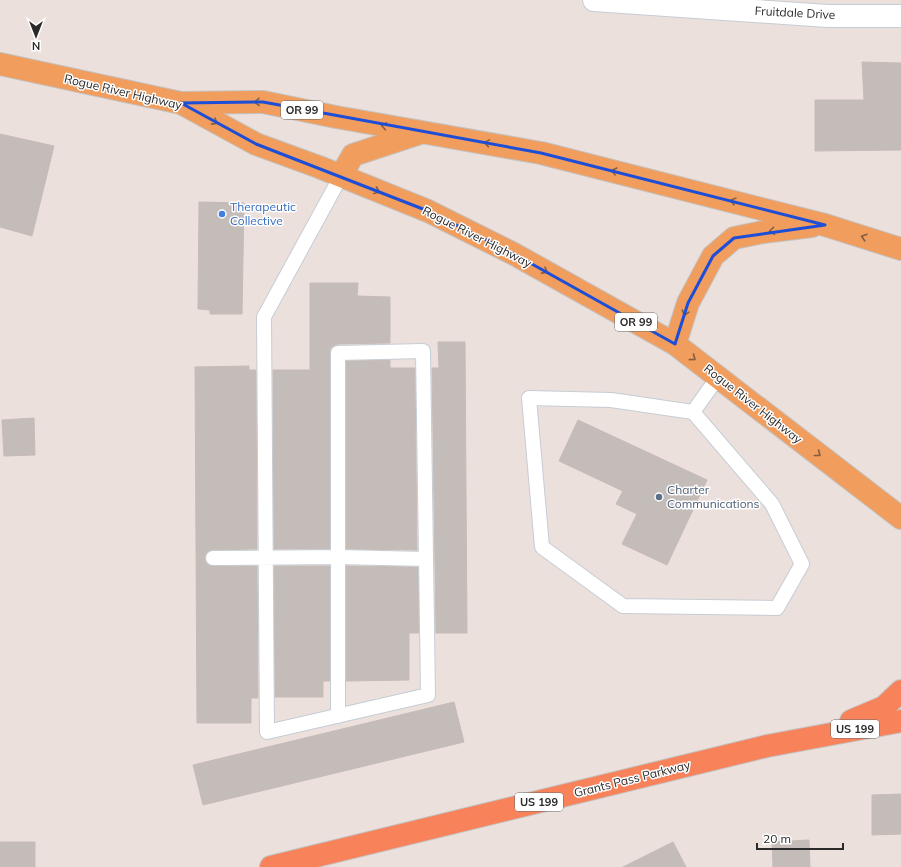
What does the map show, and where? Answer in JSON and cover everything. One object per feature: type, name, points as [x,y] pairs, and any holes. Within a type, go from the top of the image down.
[{"type":"highway","points":[[809,739],[884,707],[901,691]]},
{"type":"highway","name":"Grants Pass Parkway","points":[[271,867],[767,746],[901,721]]},
{"type":"main road","name":"Rogue River Highway","points":[[0,64],[181,103],[256,144],[428,211],[514,254],[675,344],[901,518]]},
{"type":"main road","name":"OR 99","points":[[181,103],[263,102],[336,117],[541,153],[825,225],[901,249]]},
{"type":"main road","points":[[341,176],[353,155],[423,132]]},
{"type":"main road","points":[[675,344],[688,303],[713,256],[734,238],[763,232],[825,225]]},
{"type":"street","name":"Fruitdale Drive","points":[[594,0],[828,16],[901,16]]},
{"type":"lane","points":[[338,716],[338,353],[423,351],[428,695],[338,716],[267,732],[264,317],[341,176]]},
{"type":"lane","points":[[693,412],[718,377]]},
{"type":"lane","points":[[529,398],[611,400],[693,412],[772,504],[802,564],[777,608],[623,606],[542,547],[529,398]]},
{"type":"lane","points":[[213,558],[338,557],[426,559]]},
{"type":"highlighted area","points":[[263,102],[541,153],[825,225],[734,238],[713,256],[688,303],[675,344],[514,254],[428,211],[256,144],[181,103]]},
{"type":"building","points":[[862,62],[901,63],[901,150],[815,151],[815,100],[864,100]]},
{"type":"building","points":[[0,134],[54,146],[32,236],[0,227]]},
{"type":"building","points":[[199,202],[244,203],[242,314],[210,314],[210,310],[198,309]]},
{"type":"building","points":[[310,283],[358,283],[357,296],[390,297],[390,343],[338,344],[330,349],[330,549],[274,549],[273,370],[310,370]]},
{"type":"building","points":[[438,342],[465,342],[467,633],[436,633],[432,368],[439,368]]},
{"type":"building","points":[[390,360],[390,368],[415,368],[417,550],[346,549],[346,361]]},
{"type":"building","points":[[249,366],[249,370],[256,370],[257,549],[213,550],[206,554],[205,558],[206,563],[213,566],[257,566],[258,698],[251,698],[251,723],[197,723],[195,367]]},
{"type":"building","points":[[34,418],[35,455],[4,456],[2,420]]},
{"type":"building","name":"Charter Communications","points":[[578,420],[707,480],[667,565],[622,544],[637,514],[616,504],[623,491],[559,461]]},
{"type":"building","points":[[274,566],[330,566],[330,681],[323,681],[323,697],[275,697]]},
{"type":"building","points":[[346,566],[418,567],[419,633],[409,633],[409,680],[346,681]]},
{"type":"building","points":[[454,702],[464,742],[203,805],[193,765]]},
{"type":"building","points":[[901,794],[901,834],[872,835],[872,795]]},
{"type":"building","points":[[809,840],[810,867],[773,867],[772,842]]},
{"type":"building","points":[[0,842],[35,842],[35,867],[0,867]]},
{"type":"building","points":[[673,842],[686,867],[623,867]]},
{"type":"place","name":"Therapeutic Collective","points":[[222,214]]},
{"type":"place","name":"Charter Communications","points":[[659,497]]}]
